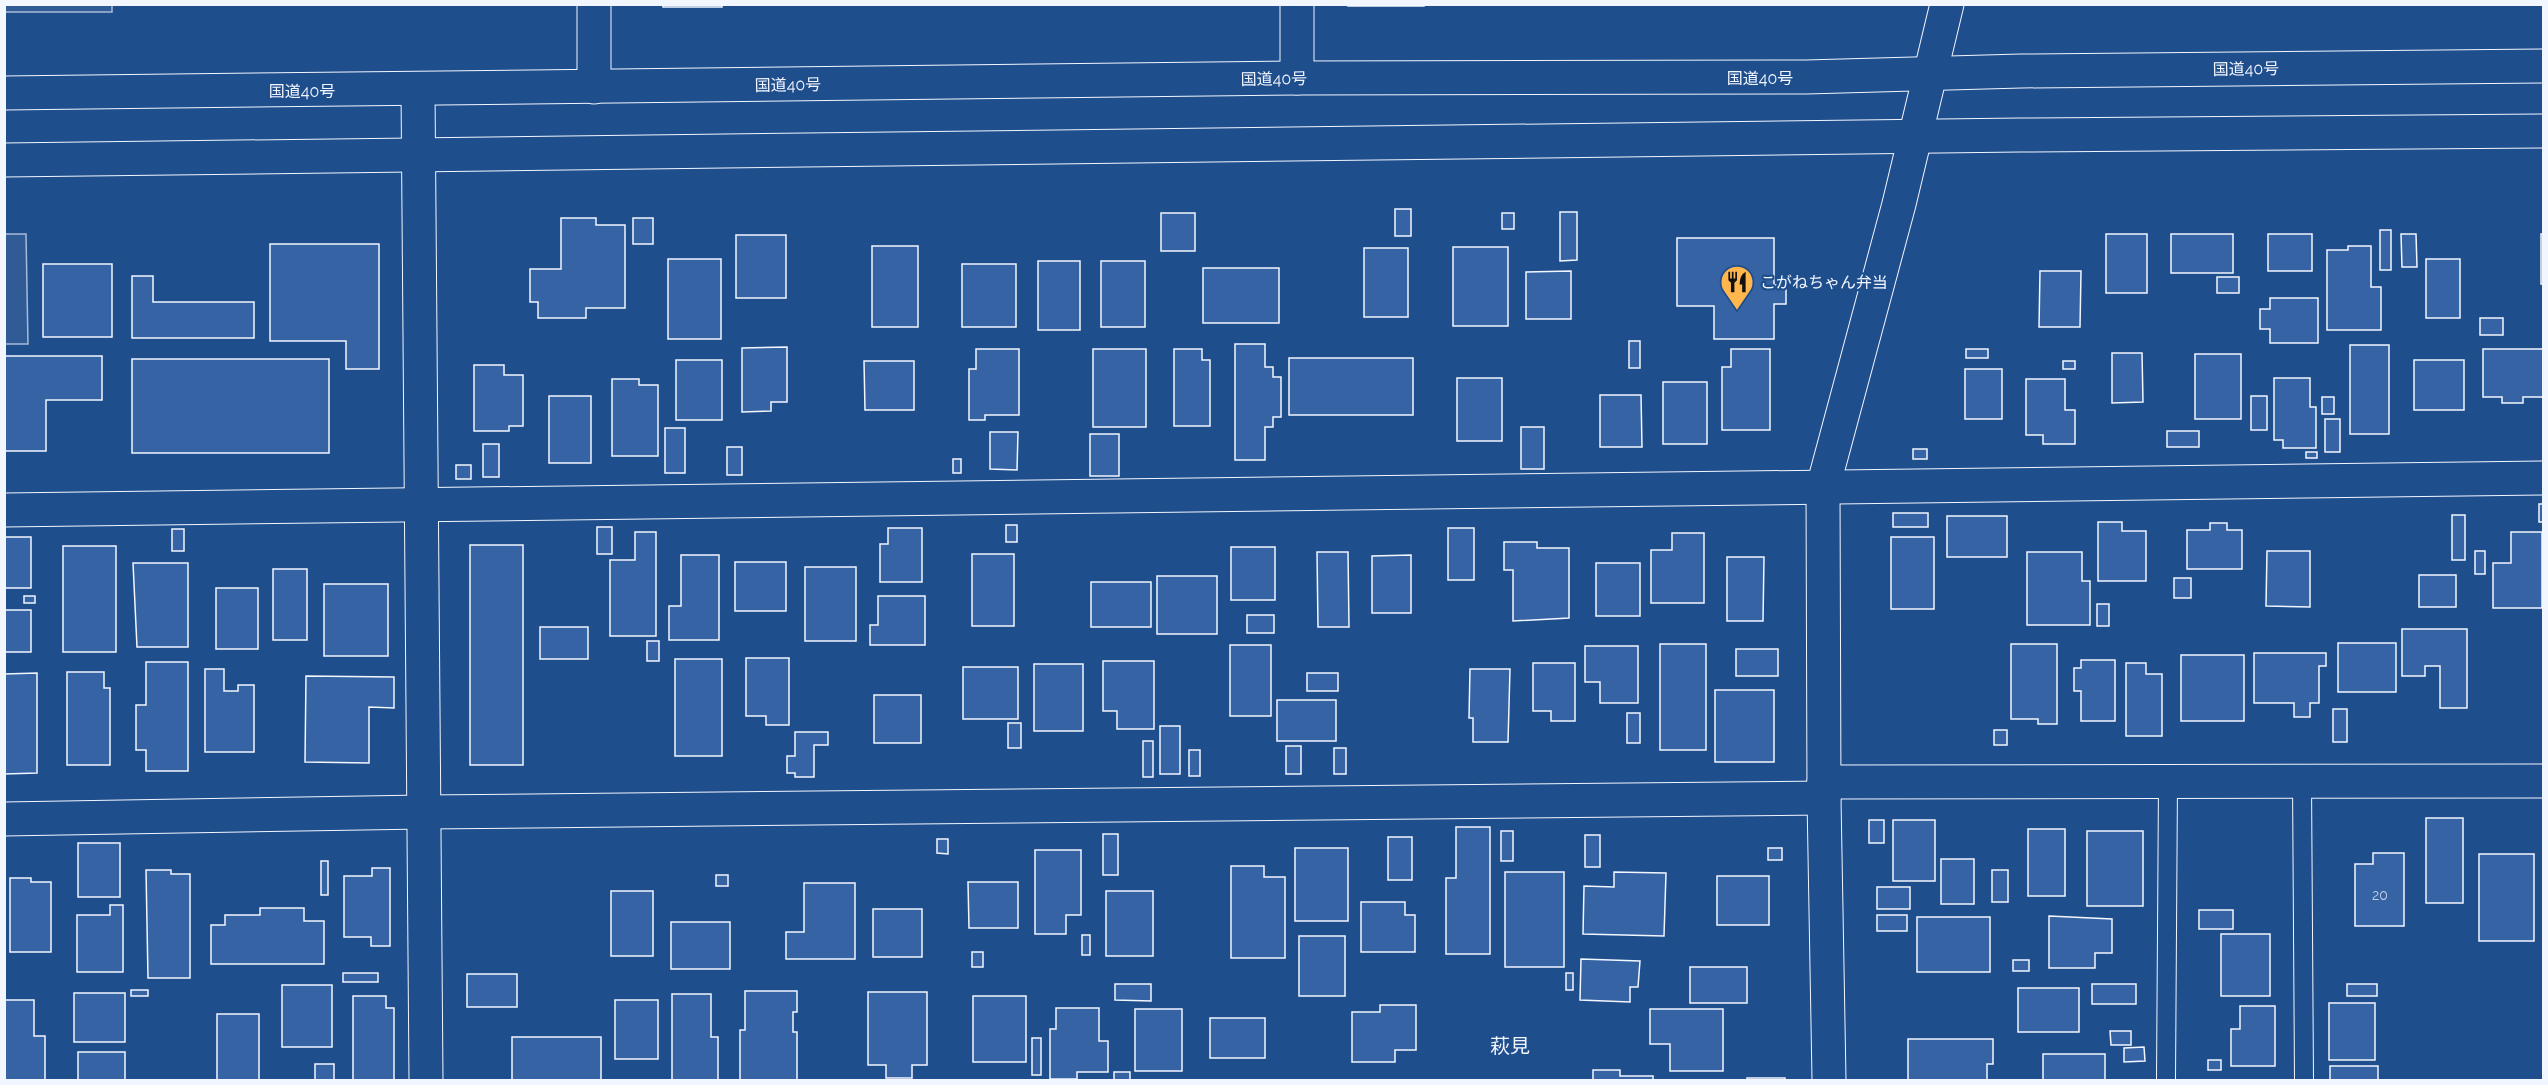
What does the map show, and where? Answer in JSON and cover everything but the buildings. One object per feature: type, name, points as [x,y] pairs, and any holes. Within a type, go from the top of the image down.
[{"type":"main road","points":[[594,4],[594,87]]},
{"type":"main road","points":[[1297,4],[1297,78]]},
{"type":"main road","points":[[1829,1080],[1824,790],[1823,487],[1916,136],[1947,4]]},
{"type":"main road","name":"国道40号","points":[[4,93],[418,90],[1297,78],[1806,77],[1932,73],[2544,66]]},
{"type":"main road","points":[[418,90],[426,1080]]},
{"type":"main road","points":[[4,160],[1916,136],[2544,131]]},
{"type":"main road","points":[[4,510],[2544,478]]},
{"type":"main road","points":[[4,819],[1824,790],[2168,782],[2544,781]]},
{"type":"lane","points":[[2302,781],[2304,1080]]},
{"type":"lane","points":[[2166,1080],[2168,782]]},
{"type":"shaded area","points":[[4,5],[112,5],[112,12],[5,12]]},
{"type":"shaded area","points":[[5,234],[26,234],[28,344],[5,344]]},
{"type":"place","name":"こがねちゃん弁当","points":[[1737,311]]},
{"type":"district","name":"萩見","points":[[1510,1046]]}]
